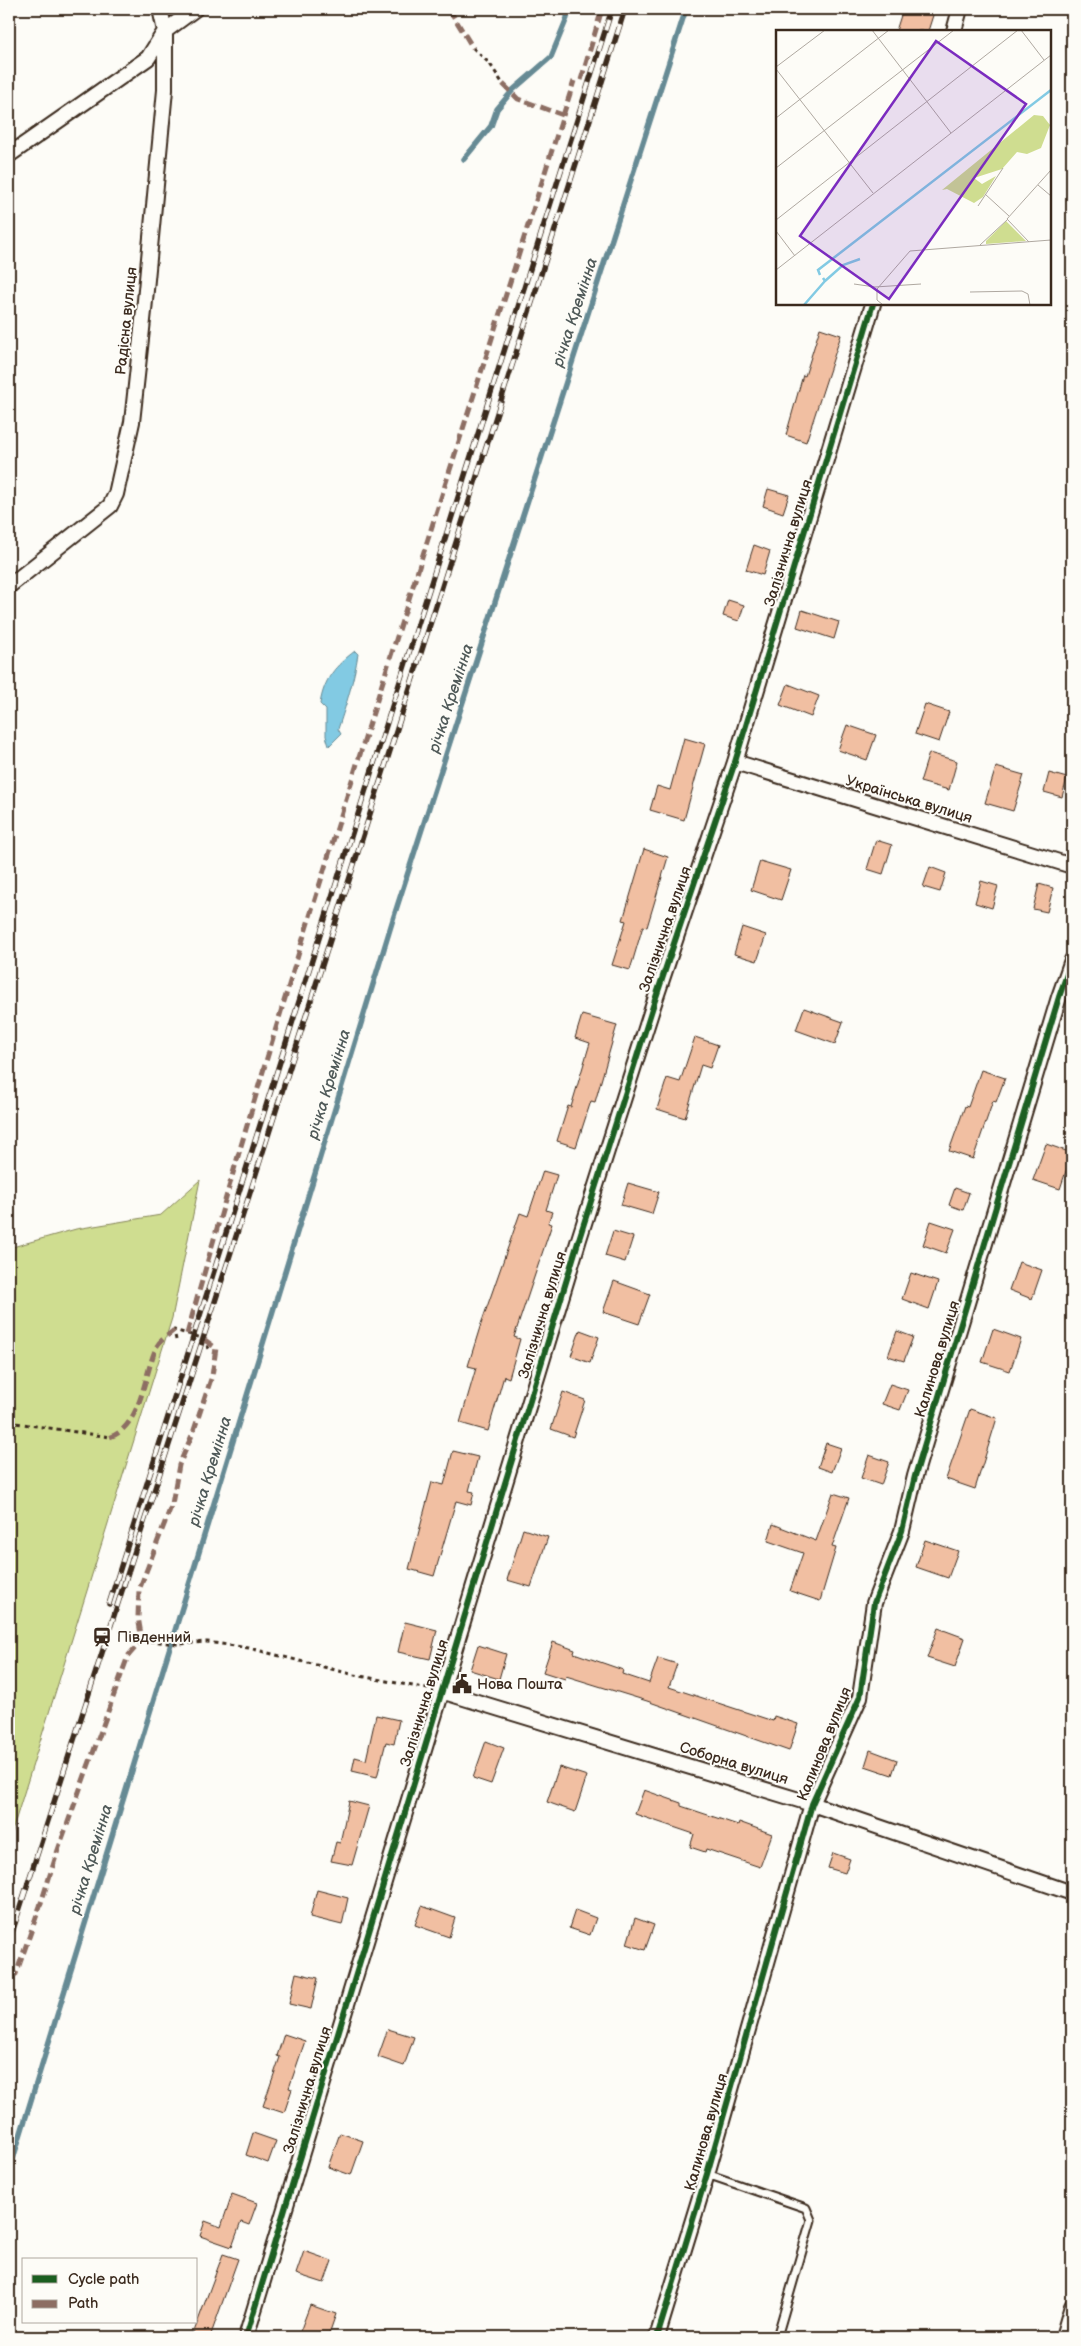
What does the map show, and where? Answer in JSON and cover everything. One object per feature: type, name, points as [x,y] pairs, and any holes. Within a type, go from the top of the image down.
[{"type":"street","name":"Радісна вулиця","points":[[9,586],[110,506],[116,494],[132,422],[165,90],[165,31],[160,9]]},
{"type":"street","points":[[9,155],[148,58],[165,31],[195,9]]},
{"type":"street","points":[[954,30],[960,9]]},
{"type":"street","name":"Залізнична вулиця","points":[[246,2337],[578,1238],[735,762],[873,305]]},
{"type":"street","name":"Українська вулиця","points":[[735,762],[1072,866]]},
{"type":"street","name":"Калинова вулиця","points":[[657,2337],[707,2174],[812,1804],[860,1697],[874,1603],[902,1531],[918,1467],[1056,1006],[1072,960]]},
{"type":"street","name":"Соборна вулиця","points":[[441,1691],[812,1804],[1072,1892]]},
{"type":"street","points":[[1063,2337],[1072,2306]]},
{"type":"lane","points":[[707,2174],[806,2208],[811,2220],[777,2337]]},
{"type":"path","points":[[473,48],[490,64],[503,84]]},
{"type":"path","points":[[176,1340],[174,1330],[202,1338],[210,1350]]},
{"type":"path","points":[[9,1422],[110,1437]]},
{"type":"path","points":[[120,1630],[142,1640],[178,1644],[207,1642],[249,1648],[355,1675],[441,1691]]},
{"type":"green space","points":[[200,1180],[172,1318],[9,1841],[9,1248],[76,1229],[161,1215]]},
{"type":"water","points":[[355,651],[358,654],[354,673],[338,729],[341,734],[329,746],[326,736],[326,710],[320,704],[324,687],[336,668]]},
{"type":"building","points":[[903,9],[935,9],[928,30],[896,30]]},
{"type":"building","points":[[820,328],[841,335],[806,442],[786,435],[803,375],[805,376]]},
{"type":"building","points":[[768,489],[789,495],[783,513],[763,506]]},
{"type":"building","points":[[754,545],[770,551],[763,575],[746,570]]},
{"type":"building","points":[[728,600],[744,605],[739,621],[723,616]]},
{"type":"building","points":[[802,610],[839,622],[834,639],[797,627]]},
{"type":"building","points":[[788,684],[819,696],[811,717],[780,705]]},
{"type":"building","points":[[925,704],[949,712],[939,742],[915,734]]},
{"type":"building","points":[[847,725],[876,735],[867,760],[838,750]]},
{"type":"building","points":[[684,738],[705,744],[684,820],[650,810],[657,786],[670,790]]},
{"type":"building","points":[[929,753],[957,761],[949,790],[920,782]]},
{"type":"building","points":[[996,767],[1024,775],[1013,811],[985,803]]},
{"type":"building","points":[[1049,773],[1067,778],[1062,797],[1044,792]]},
{"type":"building","points":[[876,840],[892,845],[883,874],[867,869]]},
{"type":"building","points":[[644,849],[668,857],[647,927],[643,926],[630,970],[612,965],[626,921],[623,920]]},
{"type":"building","points":[[760,861],[791,870],[781,900],[751,890]]},
{"type":"building","points":[[930,867],[946,873],[940,892],[923,887]]},
{"type":"building","points":[[981,881],[998,886],[992,908],[975,903]]},
{"type":"building","points":[[1039,884],[1053,888],[1047,912],[1033,909]]},
{"type":"building","points":[[742,927],[766,935],[757,961],[734,954]]},
{"type":"building","points":[[804,1008],[843,1022],[835,1044],[796,1030]]},
{"type":"building","points":[[582,1015],[617,1025],[595,1102],[591,1101],[576,1147],[557,1141],[568,1106],[571,1107],[590,1043],[575,1038]]},
{"type":"building","points":[[695,1037],[718,1045],[710,1068],[701,1065],[685,1118],[657,1109],[667,1078],[680,1082]]},
{"type":"building","points":[[981,1070],[1005,1078],[996,1102],[993,1101],[973,1159],[949,1151],[965,1106],[968,1107]]},
{"type":"building","points":[[1046,1144],[1072,1153],[1060,1189],[1033,1180]]},
{"type":"building","points":[[543,1171],[557,1175],[546,1210],[552,1212],[548,1223],[552,1224],[514,1337],[520,1339],[509,1378],[504,1376],[488,1431],[460,1423],[476,1368],[468,1366],[520,1213],[528,1216]]},
{"type":"building","points":[[628,1183],[659,1192],[652,1214],[621,1205]]},
{"type":"building","points":[[955,1188],[969,1193],[963,1210],[949,1205]]},
{"type":"building","points":[[931,1221],[955,1229],[946,1253],[923,1245]]},
{"type":"building","points":[[613,1231],[633,1237],[625,1262],[605,1256]]},
{"type":"building","points":[[1019,1262],[1042,1270],[1032,1299],[1009,1290]]},
{"type":"building","points":[[911,1273],[938,1282],[929,1309],[902,1299]]},
{"type":"building","points":[[614,1281],[650,1294],[639,1324],[603,1312]]},
{"type":"building","points":[[993,1329],[1021,1339],[1010,1371],[982,1362]]},
{"type":"building","points":[[580,1330],[599,1337],[590,1363],[571,1356]]},
{"type":"building","points":[[897,1331],[913,1337],[904,1361],[888,1356]]},
{"type":"building","points":[[890,1384],[908,1390],[900,1410],[882,1404]]},
{"type":"building","points":[[563,1392],[585,1400],[573,1437],[551,1429]]},
{"type":"building","points":[[970,1409],[997,1418],[975,1489],[946,1479]]},
{"type":"building","points":[[826,1443],[841,1448],[832,1472],[818,1467]]},
{"type":"building","points":[[453,1451],[478,1457],[469,1491],[474,1492],[471,1505],[456,1501],[434,1576],[409,1569],[432,1482],[444,1485]]},
{"type":"building","points":[[869,1455],[889,1462],[881,1485],[861,1478]]},
{"type":"building","points":[[833,1493],[849,1498],[832,1547],[836,1548],[820,1601],[790,1591],[803,1553],[768,1541],[773,1524],[816,1541]]},
{"type":"building","points":[[523,1529],[548,1537],[531,1587],[507,1580]]},
{"type":"building","points":[[925,1540],[958,1551],[948,1578],[916,1567]]},
{"type":"building","points":[[405,1622],[437,1630],[430,1659],[398,1652]]},
{"type":"building","points":[[938,1628],[965,1638],[955,1667],[927,1658]]},
{"type":"building","points":[[553,1642],[575,1650],[574,1653],[623,1670],[622,1674],[649,1683],[658,1658],[677,1664],[669,1687],[773,1721],[774,1716],[798,1724],[789,1751],[647,1701],[566,1676],[565,1679],[543,1672]]},
{"type":"building","points":[[478,1645],[506,1654],[499,1679],[470,1670]]},
{"type":"building","points":[[376,1715],[399,1720],[394,1744],[386,1742],[377,1777],[352,1771],[355,1757],[366,1760]]},
{"type":"building","points":[[486,1741],[504,1748],[491,1784],[473,1778]]},
{"type":"building","points":[[870,1750],[897,1760],[892,1775],[865,1766]]},
{"type":"building","points":[[559,1767],[587,1776],[575,1812],[547,1802]]},
{"type":"building","points":[[644,1790],[681,1803],[681,1806],[738,1825],[739,1822],[772,1834],[760,1867],[706,1849],[705,1852],[690,1847],[694,1834],[635,1814]]},
{"type":"building","points":[[349,1801],[369,1806],[352,1865],[331,1861],[336,1842],[340,1843]]},
{"type":"building","points":[[833,1853],[850,1859],[845,1873],[828,1868]]},
{"type":"building","points":[[317,1890],[348,1898],[342,1925],[310,1917]]},
{"type":"building","points":[[422,1906],[455,1918],[449,1937],[415,1925]]},
{"type":"building","points":[[575,1910],[596,1918],[590,1935],[569,1928]]},
{"type":"building","points":[[635,1918],[654,1925],[645,1950],[627,1944]]},
{"type":"building","points":[[296,1973],[318,1978],[311,2009],[289,2004]]},
{"type":"building","points":[[388,2029],[414,2037],[404,2066],[378,2057]]},
{"type":"building","points":[[284,2034],[305,2041],[289,2088],[292,2089],[284,2113],[263,2106],[280,2057],[277,2056]]},
{"type":"building","points":[[253,2133],[276,2141],[268,2163],[246,2155]]},
{"type":"building","points":[[340,2133],[363,2141],[351,2175],[328,2167]]},
{"type":"building","points":[[232,2194],[257,2203],[249,2225],[241,2222],[232,2247],[200,2236],[205,2221],[221,2227]]},
{"type":"building","points":[[304,2251],[332,2261],[324,2283],[296,2274]]},
{"type":"building","points":[[223,2254],[238,2259],[210,2337],[192,2337]]},
{"type":"building","points":[[310,2305],[336,2314],[328,2337],[298,2337]]},
{"type":"waterway","points":[[464,159],[491,126],[497,109],[513,90],[551,57],[567,18],[568,9]]},
{"type":"waterway","name":"річка Кремінна","points":[[9,2172],[394,916],[686,9]]},
{"type":"railway","points":[[109,1604],[612,9]]},
{"type":"railway","points":[[9,1942],[248,1199],[625,9]]},
{"type":"marked path","points":[[449,9],[473,48]]},
{"type":"marked path","points":[[581,80],[602,9]]},
{"type":"marked path","points":[[187,1334],[326,862],[574,81]]},
{"type":"marked path","points":[[503,84],[518,99],[563,115]]},
{"type":"marked path","points":[[110,1437],[121,1431],[129,1422],[141,1398],[157,1346],[174,1330]]},
{"type":"marked path","points":[[9,1977],[16,1974],[58,1850],[128,1656],[142,1640],[138,1617],[139,1590],[172,1504],[179,1465],[193,1433],[212,1376],[216,1348],[202,1338]]},
{"type":"cycle path","points":[[246,2337],[579,1239],[654,1003],[735,762],[873,305]]},
{"type":"cycle path","points":[[657,2337],[707,2174],[812,1804],[860,1697],[874,1603],[902,1531],[915,1476],[1059,997],[1072,960]]},
{"type":"place","name":"Південний","points":[[102,1637]]},
{"type":"place","name":"Нова Пошта","points":[[462,1684]]}]
